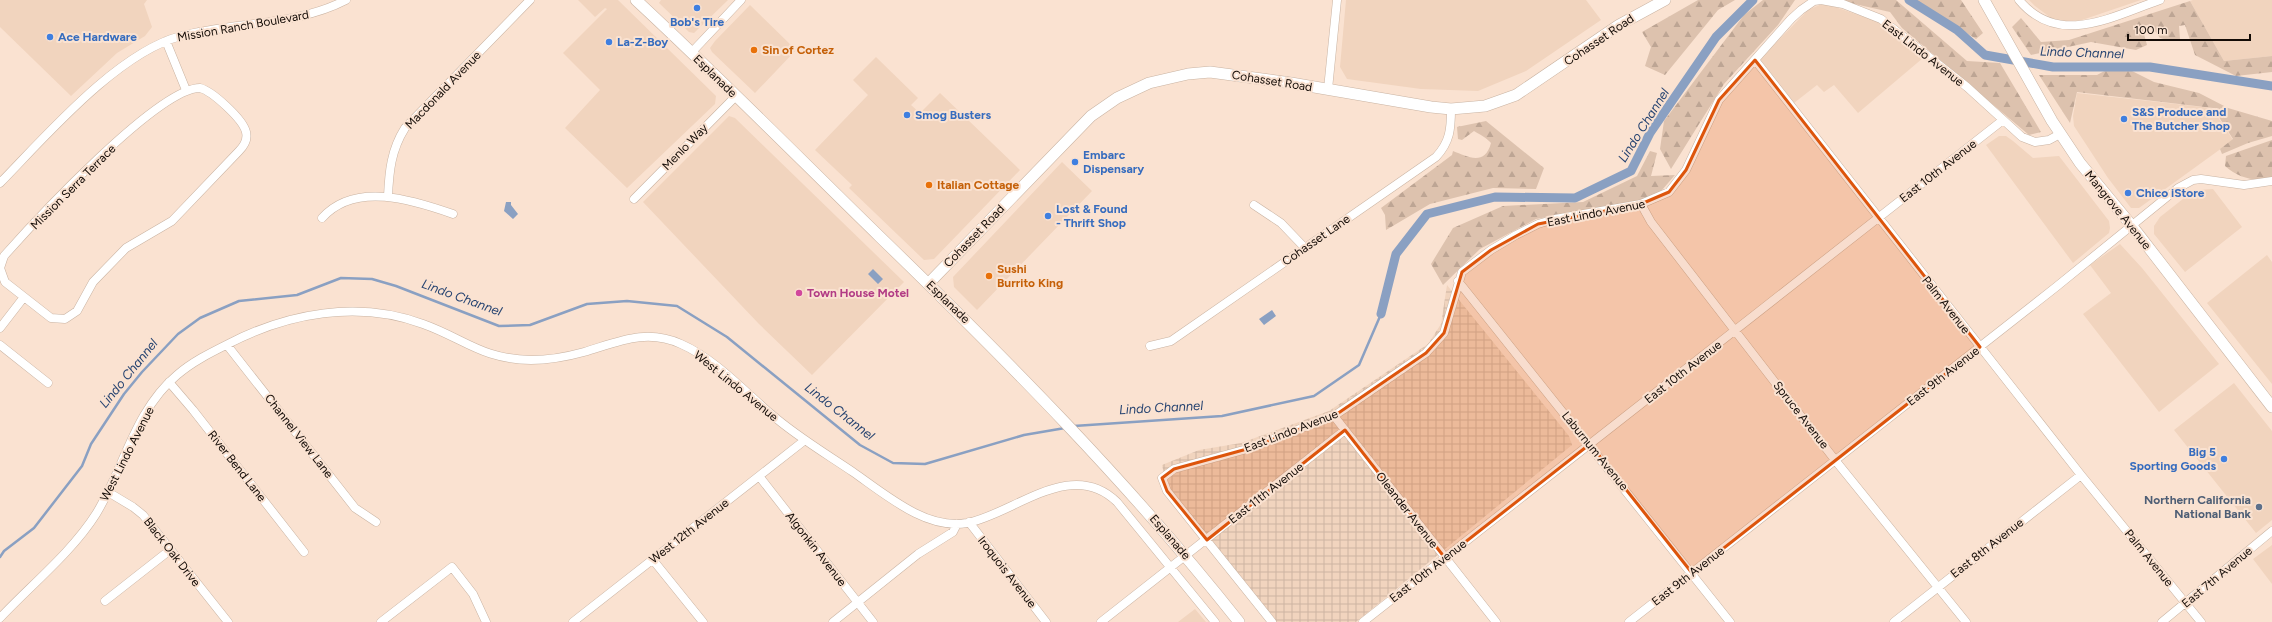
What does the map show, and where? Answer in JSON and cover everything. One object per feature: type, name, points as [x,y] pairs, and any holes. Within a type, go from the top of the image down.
[{"type":"main road","name":"Esplanade","points":[[636,0],[985,338],[1187,556],[1239,622]]},
{"type":"main road","name":"Cohasset Road","points":[[929,283],[1091,116],[1104,106],[1133,90],[1167,78],[1210,72],[1451,109],[1485,106],[1516,95],[1619,25],[1665,0]]},
{"type":"main road","name":"Mangrove Avenue","points":[[1984,0],[2060,134],[2097,185],[2132,226],[2272,407]]},
{"type":"street","name":"Mission Ranch Boulevard","points":[[0,183],[53,128],[115,72],[139,54],[166,41],[192,33],[310,14],[346,0]]},
{"type":"street","name":"Macdonald Avenue","points":[[388,197],[391,160],[396,143],[405,128],[530,0]]},
{"type":"street","points":[[691,53],[741,0]]},
{"type":"street","points":[[1328,89],[1337,0]]},
{"type":"street","name":"East Lindo Avenue","points":[[1207,540],[1168,491],[1162,478],[1174,469],[1247,449],[1334,416],[1426,353],[1444,332],[1462,272],[1504,242],[1538,224],[1554,219],[1641,204],[1661,198],[1676,186],[1686,170],[1719,100],[1792,19],[1809,4],[1821,0],[1843,4],[1869,14],[1890,26],[1967,87],[2022,137],[2035,142],[2049,140],[2060,134]]},
{"type":"street","points":[[2019,0],[2042,19],[2063,26],[2075,26],[2096,22],[2160,0]]},
{"type":"street","points":[[166,41],[186,90]]},
{"type":"street","name":"Palm Avenue","points":[[1755,60],[2081,475],[2201,622]]},
{"type":"street","name":"Mission Serra Terrace","points":[[200,88],[208,91],[234,114],[246,130],[246,138],[243,147],[172,221],[130,245],[122,252],[93,282],[77,311],[70,318],[61,320],[51,318],[3,279],[0,268],[4,256],[90,166],[153,110],[186,90],[200,88]]},
{"type":"street","name":"Menlo Way","points":[[634,199],[736,96]]},
{"type":"street","name":"Cohasset Lane","points":[[1150,346],[1171,341],[1304,247],[1436,157],[1449,140],[1451,129],[1451,109]]},
{"type":"street","name":"East 10th Avenue","points":[[1363,622],[1736,331],[2003,120]]},
{"type":"street","name":"East 9th Avenue","points":[[1629,622],[1980,347],[2178,188],[2193,180],[2209,179],[2244,185],[2272,181]]},
{"type":"street","points":[[322,218],[332,208],[344,202],[388,197],[421,203],[453,214]]},
{"type":"street","name":"Spruce Avenue","points":[[1641,204],[1651,222],[1835,460],[1966,622]]},
{"type":"street","points":[[1254,205],[1282,223],[1304,247]]},
{"type":"street","name":"Laburnum Avenue","points":[[1458,282],[1541,386],[1590,444],[1730,622]]},
{"type":"street","points":[[0,328],[24,297]]},
{"type":"street","name":"West Lindo Avenue","points":[[0,618],[78,537],[95,515],[108,492],[144,415],[169,382],[192,364],[264,327],[289,319],[315,314],[358,312],[385,314],[414,321],[431,327],[481,352],[518,359],[564,357],[627,338],[657,336],[678,342],[702,355],[805,440],[909,510],[934,520],[958,524],[969,522],[1051,490],[1074,485],[1094,486],[1106,492],[1116,502],[1214,622]]},
{"type":"street","points":[[0,345],[48,383]]},
{"type":"street","name":"Channel View Lane","points":[[227,345],[355,508],[376,522]]},
{"type":"street","name":"River Bend Lane","points":[[169,382],[196,414],[304,552]]},
{"type":"street","name":"Oleander Avenue","points":[[1334,416],[1496,622]]},
{"type":"street","name":"East 11th Avenue","points":[[1101,622],[1187,556],[1345,430]]},
{"type":"street","name":"West 12th Avenue","points":[[573,622],[805,440]]},
{"type":"street","name":"East 8th Avenue","points":[[1894,622],[2081,475]]},
{"type":"street","name":"Algonkin Avenue","points":[[759,476],[873,622]]},
{"type":"street","name":"Black Oak Drive","points":[[108,492],[133,506],[143,515],[228,622]]},
{"type":"street","name":"Iroquois Avenue","points":[[969,522],[1046,622]]},
{"type":"street","points":[[833,622],[918,554],[953,532],[958,524]]},
{"type":"street","name":"East 7th Avenue","points":[[2162,622],[2272,531]]},
{"type":"street","points":[[1207,540],[1272,622]]},
{"type":"street","points":[[105,601],[170,550]]},
{"type":"street","points":[[653,560],[703,622]]},
{"type":"street","points":[[381,622],[452,567],[473,594],[486,622]]},
{"type":"highlighted area","points":[[1755,60],[1980,347],[1692,573],[1590,444],[1445,558],[1345,430],[1207,540],[1167,491],[1162,478],[1174,469],[1247,449],[1334,416],[1426,353],[1444,333],[1462,272],[1491,250],[1538,224],[1641,204],[1669,192],[1686,170],[1719,100]]},
{"type":"shaded area","points":[[0,0],[147,0],[144,4],[152,27],[145,36],[117,53],[71,96],[0,27]]},
{"type":"shaded area","points":[[578,0],[618,0],[716,96],[715,104],[627,188],[565,128],[600,90],[563,53],[607,9],[605,8],[595,17]]},
{"type":"shaded area","points":[[661,0],[728,0],[694,33],[689,32],[659,3]]},
{"type":"shaded area","points":[[1346,0],[1586,0],[1601,20],[1526,71],[1478,91],[1421,89],[1347,79],[1340,67]]},
{"type":"shaded area","points":[[2029,0],[2141,0],[2082,20],[2066,21],[2051,18]]},
{"type":"shaded area","points":[[2272,0],[2272,56],[2224,61],[2190,1]]},
{"type":"shaded area","points":[[1824,3],[1881,23],[1923,58],[1858,113],[1834,85],[1824,92],[1817,85],[1794,103],[1760,59],[1808,10]]},
{"type":"shaded area","points":[[750,5],[796,50],[755,93],[712,52],[710,48]]},
{"type":"shaded area","points":[[876,57],[918,98],[911,105],[920,113],[940,93],[1020,170],[934,259],[924,260],[849,188],[852,185],[815,150],[868,95],[853,80]]},
{"type":"shaded area","points":[[2077,93],[2212,108],[2233,140],[2139,208],[2131,208],[2108,178],[2074,126],[2073,116]]},
{"type":"shaded area","points":[[729,116],[735,118],[904,282],[812,375],[759,324],[643,202]]},
{"type":"shaded area","points":[[1999,136],[2006,136],[2033,158],[2059,156],[2109,221],[2109,233],[2073,263],[1986,145]]},
{"type":"shaded area","points":[[1062,162],[1092,191],[977,310],[954,287],[953,277]]},
{"type":"shaded area","points":[[2213,189],[2242,227],[2185,272],[2154,234],[2154,226],[2160,217],[2188,195],[2198,190]]},
{"type":"shaded area","points":[[2120,244],[2142,268],[2219,364],[2159,412],[2083,314],[2111,293],[2090,265]]},
{"type":"shaded area","points":[[2267,255],[2272,262],[2272,384],[2207,303]]},
{"type":"shaded area","points":[[1447,285],[1569,436],[1572,445],[1356,622],[1276,622],[1176,499],[1166,483],[1162,465],[1199,450],[1241,443],[1329,411],[1428,344],[1441,324]]},
{"type":"shaded area","points":[[2234,383],[2272,431],[2272,520],[2256,533],[2174,430]]},
{"type":"shaded area","points":[[2272,545],[2272,584],[2253,559]]},
{"type":"shaded area","points":[[1195,609],[1206,622],[1178,622]]},
{"type":"green space","points":[[1698,0],[1735,0],[1718,10],[1665,75],[1645,66],[1651,47],[1642,32]]},
{"type":"green space","points":[[1763,0],[1795,0],[1778,25],[1724,84],[1671,169],[1660,149],[1664,121],[1744,15]]},
{"type":"green space","points":[[1837,0],[1896,0],[1967,61],[2000,63],[2041,132],[2029,135],[1902,28],[1890,12]]},
{"type":"green space","points":[[1914,0],[1961,0],[1983,33],[1976,39]]},
{"type":"green space","points":[[2190,1],[2224,61],[2272,56],[2272,72],[2236,76],[2195,55],[2185,25],[2179,26],[2180,39],[2171,41],[2160,38],[2150,24],[2142,27],[2147,45],[2136,50],[2091,42],[2031,55],[2012,27],[2021,18],[2041,42],[2069,40]]},
{"type":"green space","points":[[2110,68],[2130,70],[2154,82],[2199,93],[2228,108],[2272,121],[2272,136],[2248,143],[2222,154],[2220,149],[2233,139],[2213,108],[2077,92],[2070,123],[2039,75],[2097,75]]},
{"type":"green space","points":[[1486,121],[1544,168],[1536,189],[1493,188],[1430,204],[1386,230],[1385,215],[1381,208],[1452,155],[1453,151],[1464,156],[1475,158],[1485,155],[1491,143],[1489,141],[1474,131],[1462,140],[1458,139],[1457,127]]},
{"type":"green space","points":[[2272,140],[2272,178],[2259,180],[2247,178],[2236,174],[2225,166],[2226,156]]},
{"type":"green space","points":[[1650,151],[1657,153],[1651,176],[1675,175],[1656,197],[1536,219],[1480,249],[1443,285],[1431,264],[1453,228],[1503,206],[1583,202],[1637,176]]},
{"type":"water","points":[[506,202],[511,202],[511,205],[518,214],[513,219],[504,211]]},
{"type":"water","points":[[873,269],[883,279],[878,284],[868,274]]},
{"type":"water","points":[[1272,310],[1276,316],[1264,325],[1259,319]]},
{"type":"waterway","name":"Lindo Channel","points":[[1381,314],[1396,254],[1427,214],[1495,197],[1575,198],[1631,171],[1650,133],[1716,37],[1753,0]]},
{"type":"waterway","name":"Lindo Channel","points":[[1909,0],[1957,30],[1985,55],[2053,67],[2150,67],[2272,86]]},
{"type":"waterway","name":"Lindo Channel","points":[[0,557],[4,551],[34,528],[82,466],[91,444],[124,394],[142,372],[178,334],[200,318],[239,301],[297,295],[341,278],[372,279],[396,286],[499,326],[530,325],[587,304],[627,301],[677,306],[727,337],[860,445],[893,463],[925,464],[1024,435],[1065,428]]},
{"type":"waterway","name":"Lindo Channel","points":[[1074,426],[1222,416],[1314,396],[1359,365],[1381,314]]},
{"type":"place","name":"Bob's Tire","points":[[697,8]]},
{"type":"place","name":"Ace Hardware","points":[[50,37]]},
{"type":"place","name":"La-Z-Boy","points":[[609,42]]},
{"type":"place","name":"Sin of Cortez","points":[[754,50]]},
{"type":"place","name":"Smog Busters","points":[[907,115]]},
{"type":"place","name":"S&S Produce and The Butcher Shop","points":[[2124,119]]},
{"type":"place","name":"Embarc Dispensary","points":[[1075,162]]},
{"type":"place","name":"Italian Cottage","points":[[929,185]]},
{"type":"place","name":"Chico iStore","points":[[2128,193]]},
{"type":"place","name":"Lost & Found - Thrift Shop","points":[[1048,216]]},
{"type":"place","name":"Sushi Burrito King","points":[[989,276]]},
{"type":"place","name":"Town House Motel","points":[[799,293]]},
{"type":"place","name":"Big 5 Sporting Goods","points":[[2224,459]]},
{"type":"place","name":"Northern California National Bank","points":[[2259,507]]}]
